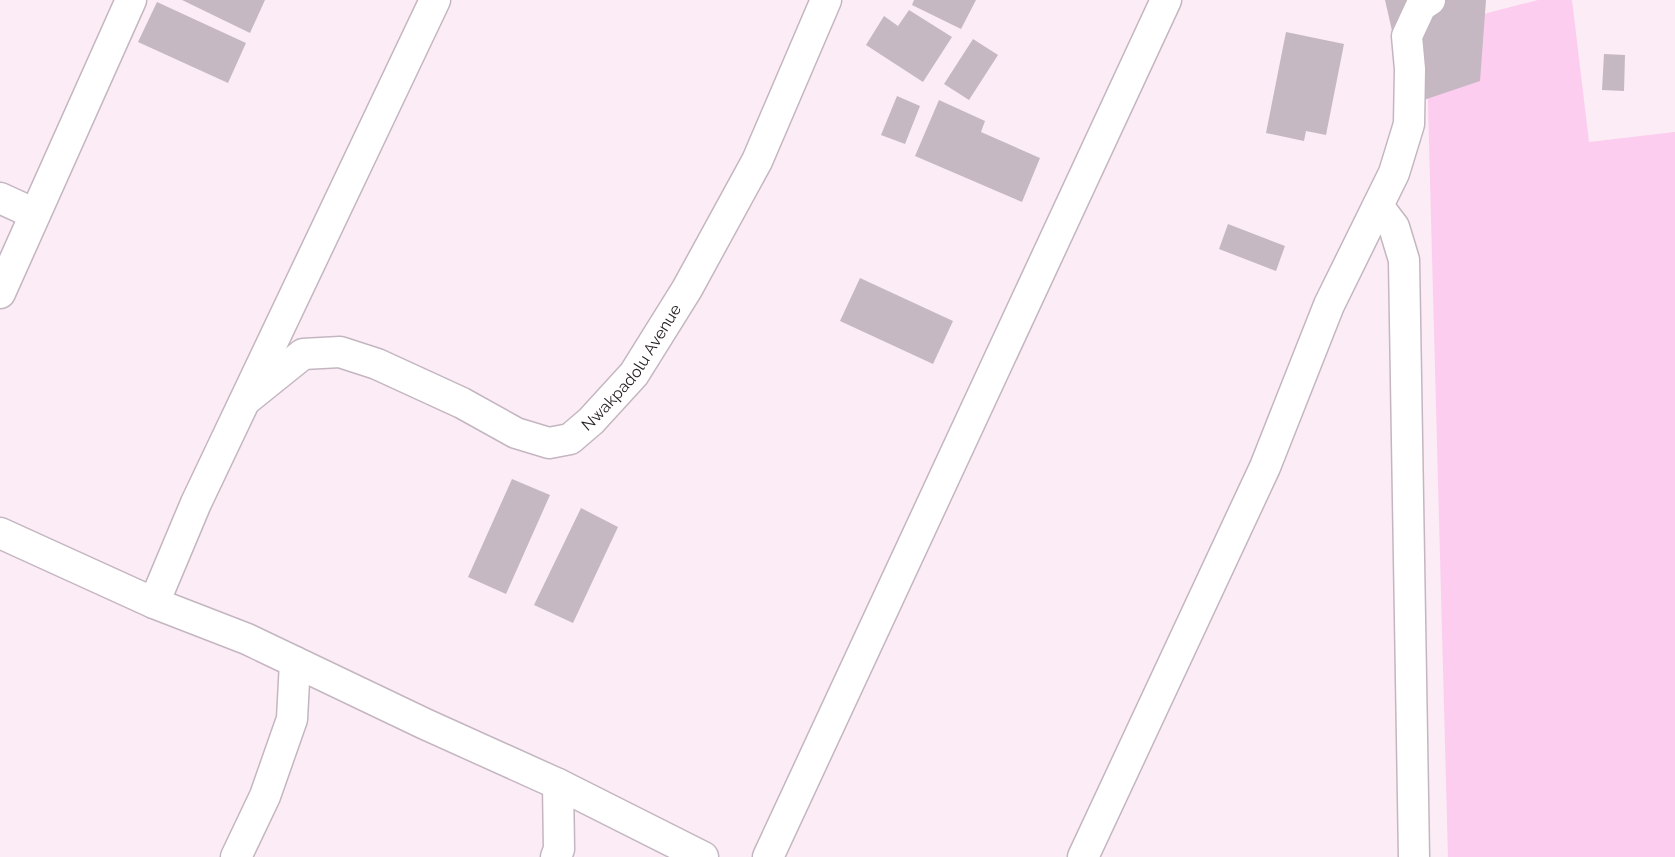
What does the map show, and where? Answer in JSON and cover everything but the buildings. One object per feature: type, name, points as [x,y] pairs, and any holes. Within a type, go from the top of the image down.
[{"type":"street","points":[[0,292],[131,0]]},
{"type":"street","points":[[154,603],[196,503],[435,0]]},
{"type":"street","name":"Nwakpadolu Avenue","points":[[247,399],[303,354],[340,352],[377,364],[462,403],[516,433],[549,443],[570,439],[591,421],[634,374],[687,289],[757,161],[826,0]]},
{"type":"street","points":[[768,857],[1166,0]]},
{"type":"street","points":[[1083,857],[1265,467],[1329,305],[1394,173],[1408,124],[1410,69],[1407,36],[1418,7]]},
{"type":"street","points":[[0,198],[35,214]]},
{"type":"street","points":[[1377,206],[1394,227],[1404,260],[1414,857]]},
{"type":"street","points":[[0,533],[154,603],[247,639],[558,784],[703,857]]},
{"type":"street","points":[[236,857],[265,796],[292,719],[296,662]]},
{"type":"street","points":[[556,857],[559,849],[558,784]]},
{"type":"shaded area","points":[[1538,0],[1572,0],[1589,142],[1675,132],[1675,857],[1448,857],[1426,29]]}]
